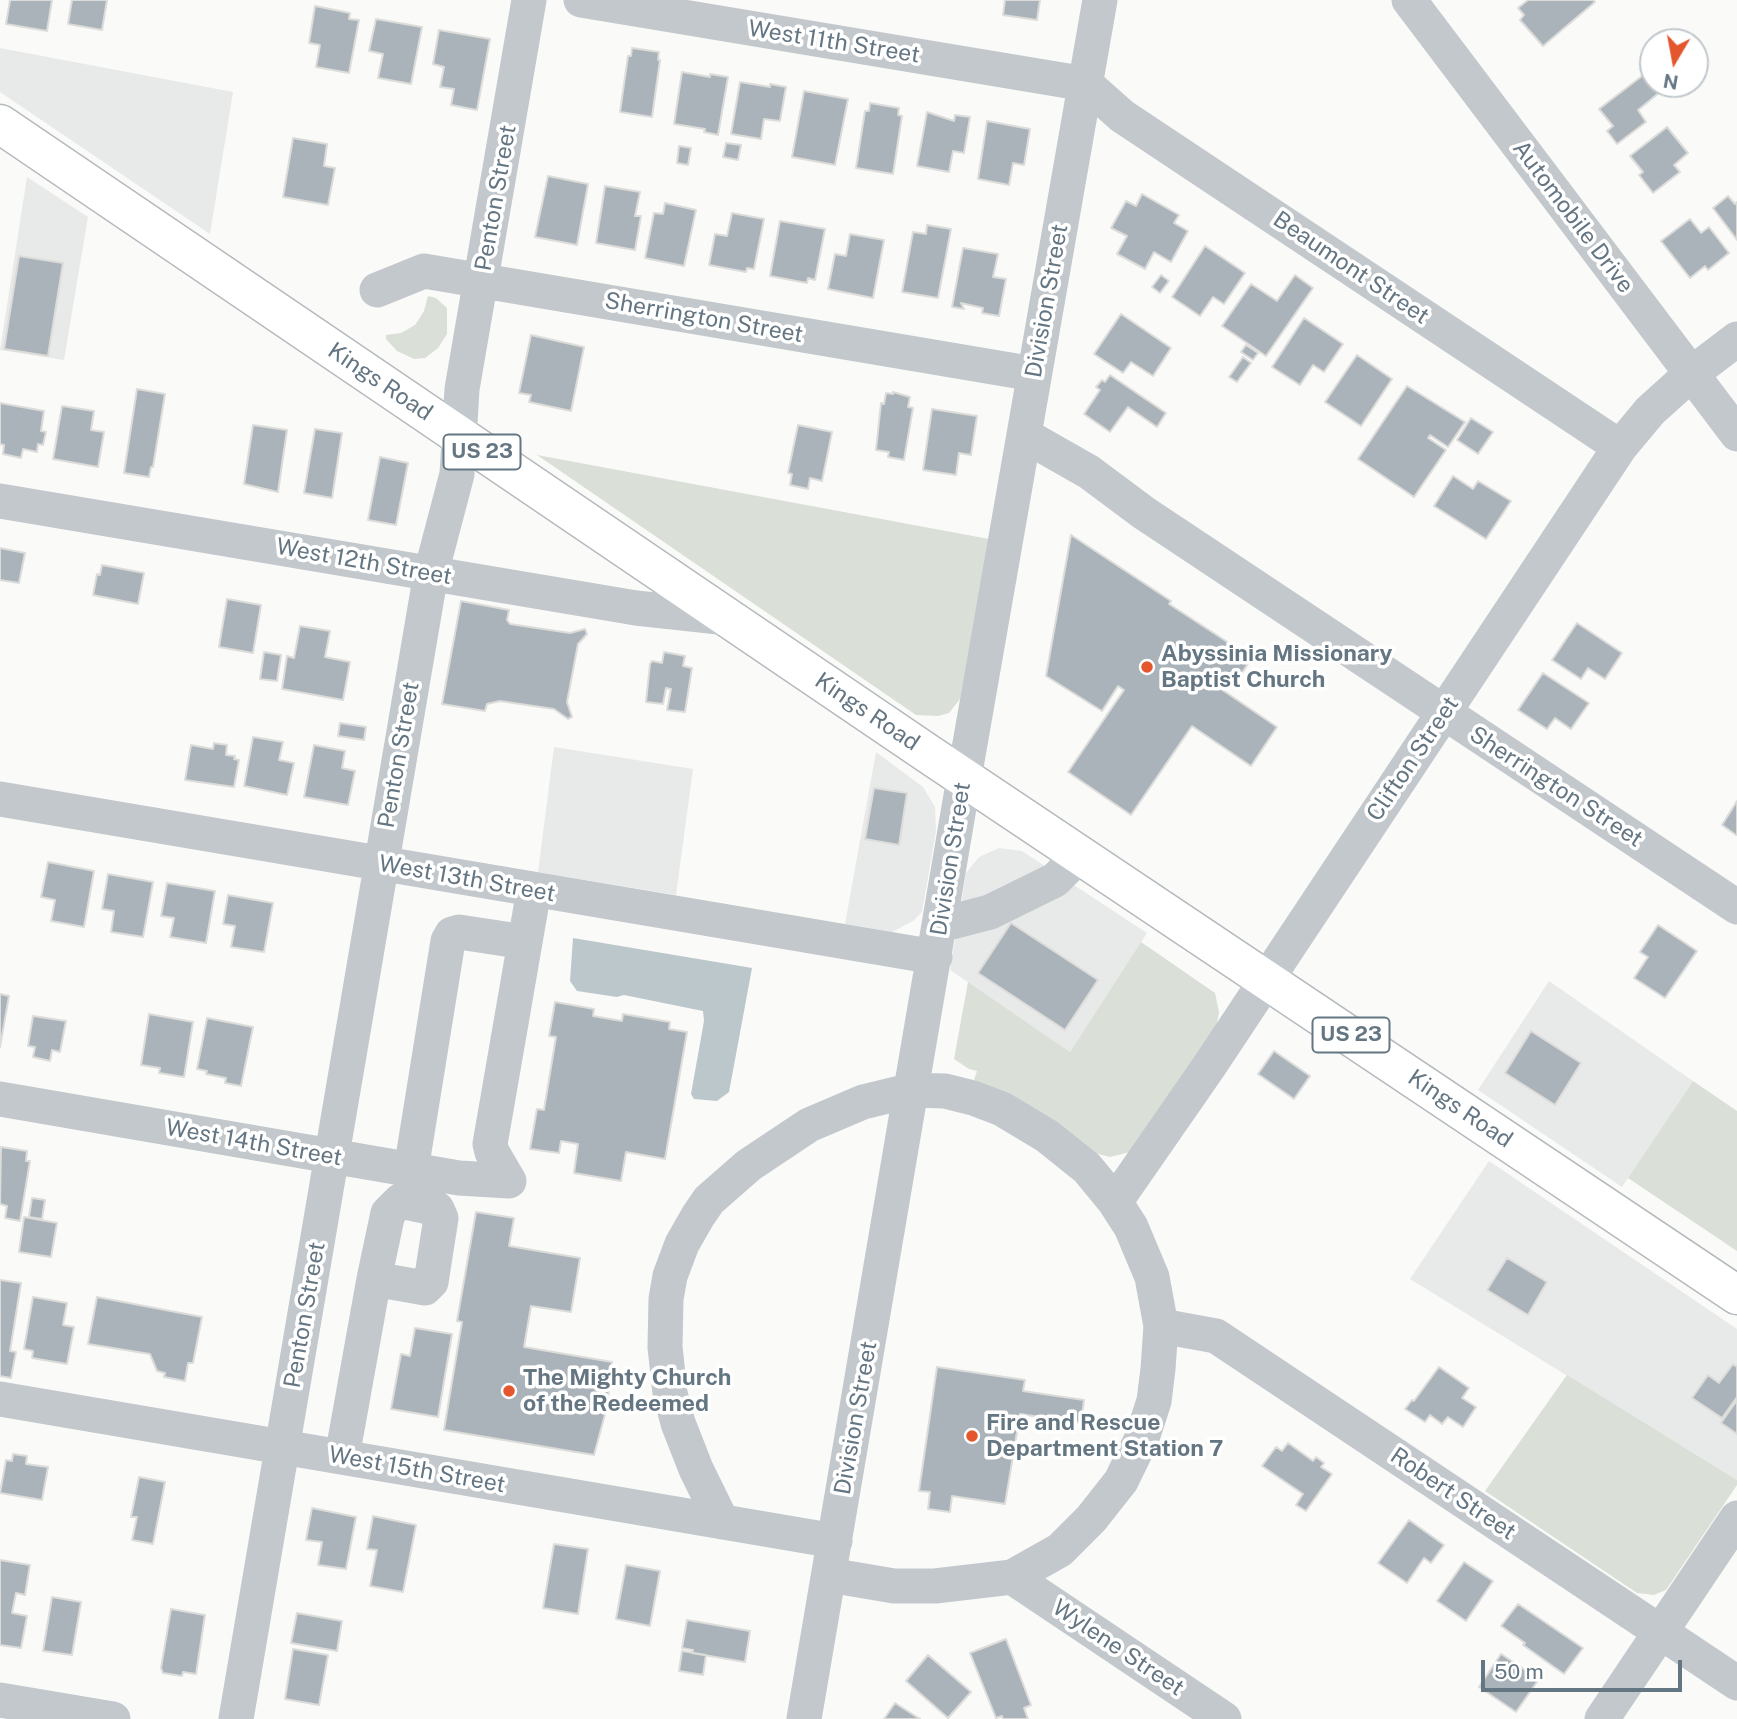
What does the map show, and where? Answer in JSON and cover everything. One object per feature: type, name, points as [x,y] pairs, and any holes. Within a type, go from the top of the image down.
[{"type":"main road","name":"Kings Road","points":[[0,124],[964,778],[1737,1295]]},
{"type":"street","name":"Penton Street","points":[[236,1719],[431,573],[457,474],[463,389],[529,0]]},
{"type":"street","name":"West 11th Street","points":[[581,0],[1086,84]]},
{"type":"street","name":"Division Street","points":[[804,1719],[1100,0]]},
{"type":"street","name":"Automobile Drive","points":[[1409,0],[1737,434]]},
{"type":"street","name":"Beaumont Street","points":[[1086,84],[1122,116],[1620,447]]},
{"type":"street","name":"Sherrington Street","points":[[377,290],[424,271],[1034,374]]},
{"type":"street","name":"Clifton Street","points":[[1115,1202],[1620,447],[1650,411],[1691,373],[1737,339]]},
{"type":"street","name":"Sherrington Street","points":[[1024,435],[1089,472],[1144,513],[1737,907]]},
{"type":"street","name":"West 12th Street","points":[[0,501],[636,608],[728,618]]},
{"type":"street","name":"West 13th Street","points":[[0,799],[534,890],[937,941]]},
{"type":"street","points":[[937,941],[1055,880],[1080,855]]},
{"type":"street","points":[[411,1170],[448,941],[452,934],[458,932],[525,942],[534,890]]},
{"type":"street","name":"West 14th Street","points":[[0,1099],[459,1178],[509,1181],[490,1144],[525,942]]},
{"type":"street","points":[[722,1522],[696,1469],[678,1423],[670,1394],[665,1346],[666,1299],[670,1276],[682,1244],[709,1200],[749,1165],[809,1125],[863,1102],[913,1090],[945,1091],[1002,1109],[1047,1136],[1087,1168],[1115,1202],[1131,1227],[1152,1277],[1161,1326],[1154,1401],[1142,1438],[1121,1481],[1091,1520],[1059,1550],[1012,1577],[922,1586],[894,1586],[829,1575]]},
{"type":"street","points":[[342,1457],[374,1279]]},
{"type":"street","name":"Robert Street","points":[[1161,1326],[1216,1336],[1737,1683]]},
{"type":"street","name":"West 15th Street","points":[[0,1399],[835,1541]]},
{"type":"street","points":[[1602,1719],[1737,1518]]},
{"type":"street","name":"Wylene Street","points":[[1012,1577],[1224,1719]]},
{"type":"street","points":[[0,1700],[113,1719]]},
{"type":"shaded area","points":[[0,48],[233,92],[210,234],[0,92]]},
{"type":"shaded area","points":[[27,177],[88,217],[64,360],[0,350]]},
{"type":"shaded area","points":[[428,296],[436,298],[447,308],[447,334],[438,348],[425,358],[414,359],[397,351],[386,339],[386,335],[401,333],[415,325],[424,311]]},
{"type":"shaded area","points":[[537,455],[989,539],[960,699],[949,713],[938,716],[916,715]]},
{"type":"shaded area","points":[[554,747],[693,769],[676,895],[538,872]]},
{"type":"shaded area","points":[[876,752],[923,787],[935,807],[936,831],[922,912],[913,921],[892,932],[845,924]]},
{"type":"shaded area","points":[[999,848],[1022,851],[1147,933],[1070,1052],[950,970],[966,873],[979,857]]},
{"type":"shaded area","points":[[573,938],[752,968],[729,1092],[717,1101],[694,1099],[691,1094],[704,1021],[703,1011],[624,995],[617,997],[577,991],[570,981]]},
{"type":"shaded area","points":[[1141,942],[1215,993],[1219,1012],[1216,1029],[1130,1152],[1110,1157],[1094,1153],[1033,1109],[974,1080],[977,1071],[954,1059],[968,982],[1070,1052]]},
{"type":"shaded area","points":[[1549,981],[1693,1081],[1622,1187],[1478,1090]]},
{"type":"shaded area","points":[[1693,1081],[1737,1111],[1737,1251],[1628,1178]]},
{"type":"shaded area","points":[[1489,1161],[1737,1329],[1737,1480],[1410,1279]]},
{"type":"shaded area","points":[[1567,1375],[1737,1480],[1737,1485],[1666,1590],[1654,1595],[1637,1593],[1485,1491]]},
{"type":"building","points":[[10,0],[52,0],[47,31],[6,24]]},
{"type":"building","points":[[72,0],[107,0],[102,30],[68,24]]},
{"type":"building","points":[[1005,0],[1040,0],[1037,20],[1003,15]]},
{"type":"building","points":[[1528,0],[1595,2],[1543,46],[1520,20],[1524,15],[1518,8]]},
{"type":"building","points":[[315,6],[350,13],[349,19],[359,20],[349,73],[316,67],[320,45],[309,43]]},
{"type":"building","points":[[376,19],[422,27],[411,84],[378,78],[383,54],[369,51]]},
{"type":"building","points":[[439,30],[490,39],[477,110],[451,105],[454,89],[440,87],[444,67],[433,64]]},
{"type":"building","points":[[632,48],[659,52],[652,117],[620,112],[628,56],[631,56]]},
{"type":"building","points":[[682,72],[728,77],[718,135],[704,132],[705,129],[674,124]]},
{"type":"building","points":[[1639,78],[1639,98],[1653,98],[1638,110],[1646,122],[1617,144],[1607,131],[1613,126],[1599,109]]},
{"type":"building","points":[[740,82],[786,87],[780,121],[764,119],[761,139],[731,134]]},
{"type":"building","points":[[804,91],[848,99],[835,165],[792,157]]},
{"type":"building","points":[[870,103],[899,108],[898,115],[902,116],[893,174],[856,168],[865,111],[869,111]]},
{"type":"building","points":[[927,112],[954,121],[955,115],[970,117],[964,153],[953,151],[949,172],[917,166]]},
{"type":"building","points":[[987,121],[1030,129],[1024,165],[1013,163],[1009,185],[978,179]]},
{"type":"building","points":[[1667,127],[1688,153],[1674,165],[1680,172],[1653,193],[1639,175],[1643,172],[1630,156]]},
{"type":"building","points":[[293,138],[327,144],[324,166],[335,168],[328,205],[283,197]]},
{"type":"building","points":[[726,143],[741,145],[738,160],[723,157]]},
{"type":"building","points":[[679,146],[691,148],[688,165],[677,163]]},
{"type":"building","points":[[548,176],[588,184],[577,245],[535,237]]},
{"type":"building","points":[[605,186],[640,192],[635,216],[641,216],[635,250],[596,243]]},
{"type":"building","points":[[1142,194],[1179,215],[1174,223],[1188,231],[1171,262],[1154,252],[1145,269],[1117,254],[1127,236],[1111,228],[1126,201],[1136,206]]},
{"type":"building","points":[[1728,196],[1735,204],[1737,202],[1737,240],[1713,208]]},
{"type":"building","points":[[665,203],[696,210],[684,266],[645,258],[654,213],[663,214]]},
{"type":"building","points":[[732,213],[764,219],[754,269],[747,268],[746,272],[709,265],[715,234],[727,236]]},
{"type":"building","points":[[1690,219],[1701,233],[1709,227],[1729,253],[1708,270],[1705,266],[1690,278],[1661,241]]},
{"type":"building","points":[[780,221],[825,229],[815,280],[808,278],[807,283],[770,276]]},
{"type":"building","points":[[927,225],[951,229],[938,298],[902,292],[913,232],[926,234]]},
{"type":"building","points":[[850,234],[884,240],[873,298],[828,289],[835,254],[846,256]]},
{"type":"building","points":[[1205,246],[1245,273],[1224,304],[1213,297],[1200,316],[1172,297]]},
{"type":"building","points":[[963,248],[998,254],[993,277],[1006,279],[999,316],[982,313],[983,308],[961,303],[964,309],[952,307]]},
{"type":"building","points":[[19,256],[63,263],[48,356],[4,349]]},
{"type":"building","points":[[1161,275],[1169,281],[1160,293],[1152,287]]},
{"type":"building","points":[[1295,275],[1313,288],[1266,356],[1222,326],[1251,284],[1277,301]]},
{"type":"building","points":[[1121,314],[1171,348],[1153,376],[1131,362],[1123,373],[1094,354]]},
{"type":"building","points":[[1304,318],[1343,344],[1324,372],[1313,365],[1300,385],[1272,367]]},
{"type":"building","points":[[531,335],[584,347],[571,411],[529,402],[531,395],[519,393]]},
{"type":"building","points":[[1246,345],[1258,353],[1253,360],[1241,352]]},
{"type":"building","points":[[1357,355],[1392,379],[1361,426],[1325,402]]},
{"type":"building","points":[[1243,357],[1251,363],[1237,382],[1229,377]]},
{"type":"building","points":[[1110,375],[1166,413],[1157,427],[1128,407],[1110,432],[1084,414],[1100,390],[1096,387]]},
{"type":"building","points":[[1407,386],[1465,422],[1448,447],[1430,435],[1428,438],[1446,450],[1414,497],[1358,459]]},
{"type":"building","points":[[137,389],[165,394],[149,477],[124,473]]},
{"type":"building","points":[[893,392],[910,397],[908,407],[913,408],[904,460],[888,457],[889,452],[876,450],[881,403],[884,404],[886,393]]},
{"type":"building","points":[[0,403],[44,411],[41,431],[46,432],[43,445],[38,444],[37,452],[23,449],[21,458],[3,454],[4,445],[0,444]]},
{"type":"building","points":[[62,406],[94,411],[91,430],[104,432],[98,467],[53,459]]},
{"type":"building","points":[[932,409],[977,416],[971,455],[959,453],[956,475],[923,470]]},
{"type":"building","points":[[1471,418],[1493,432],[1478,454],[1457,440]]},
{"type":"building","points":[[253,425],[287,430],[278,492],[244,484]]},
{"type":"building","points":[[798,425],[832,432],[822,481],[810,478],[808,489],[790,485],[792,474],[788,473]]},
{"type":"building","points":[[315,429],[342,433],[332,498],[304,493]]},
{"type":"building","points":[[380,457],[408,463],[396,525],[368,520]]},
{"type":"building","points":[[1453,476],[1473,489],[1478,481],[1511,501],[1486,539],[1434,506]]},
{"type":"building","name":"Abyssinia Missionary Baptist Church","points":[[1071,535],[1252,658],[1235,683],[1225,677],[1218,687],[1277,727],[1251,766],[1192,726],[1131,815],[1068,772],[1124,690],[1118,686],[1102,711],[1046,676]]},
{"type":"building","points":[[0,548],[25,553],[19,583],[0,580]]},
{"type":"building","points":[[102,565],[144,573],[138,604],[93,595],[97,574],[100,575]]},
{"type":"building","points":[[227,599],[261,605],[253,653],[219,647]]},
{"type":"building","points":[[461,601],[509,610],[507,620],[510,624],[570,633],[585,629],[587,634],[578,644],[567,702],[572,717],[568,719],[554,709],[500,701],[487,704],[485,711],[442,704]]},
{"type":"building","points":[[1577,623],[1622,653],[1605,679],[1588,668],[1581,679],[1552,660]]},
{"type":"building","points":[[300,626],[330,631],[325,657],[350,662],[343,700],[282,689],[287,656],[294,658]]},
{"type":"building","points":[[264,652],[281,655],[277,681],[260,679]]},
{"type":"building","points":[[664,652],[685,656],[683,666],[692,668],[685,712],[667,710],[671,689],[666,688],[663,704],[646,702],[650,664],[652,661],[662,663]]},
{"type":"building","points":[[1543,673],[1589,703],[1571,729],[1555,718],[1547,729],[1518,710]]},
{"type":"building","points":[[340,723],[366,727],[364,740],[338,736]]},
{"type":"building","points":[[253,737],[283,742],[279,760],[294,763],[287,795],[244,786]]},
{"type":"building","points":[[214,743],[227,745],[226,755],[235,756],[234,759],[239,760],[234,787],[185,780],[191,745],[213,749]]},
{"type":"building","points":[[314,745],[345,751],[342,768],[355,771],[348,805],[304,797]]},
{"type":"building","points":[[874,788],[907,793],[899,845],[865,839]]},
{"type":"building","points":[[1737,801],[1737,834],[1736,835],[1722,825]]},
{"type":"building","points":[[48,862],[94,871],[84,927],[51,921],[55,900],[41,897]]},
{"type":"building","points":[[108,874],[153,882],[143,937],[111,932],[114,911],[102,909]]},
{"type":"building","points":[[167,883],[215,891],[206,943],[170,937],[174,918],[161,916]]},
{"type":"building","points":[[228,895],[273,903],[264,952],[231,947],[235,926],[223,924]]},
{"type":"building","points":[[1011,923],[1098,980],[1065,1030],[978,973]]},
{"type":"building","points":[[1658,925],[1697,951],[1665,998],[1634,978],[1648,957],[1640,952]]},
{"type":"building","points":[[0,994],[9,996],[0,1047]]},
{"type":"building","points":[[555,1002],[594,1009],[593,1016],[622,1021],[623,1014],[670,1022],[669,1029],[687,1032],[665,1159],[626,1152],[621,1181],[574,1173],[578,1144],[561,1141],[559,1153],[530,1149],[537,1109],[544,1110],[556,1037],[549,1036]]},
{"type":"building","points":[[149,1014],[193,1022],[184,1077],[159,1073],[160,1068],[141,1065]]},
{"type":"building","points":[[33,1016],[66,1021],[60,1052],[52,1050],[50,1061],[33,1057],[35,1047],[28,1046]]},
{"type":"building","points":[[207,1018],[253,1027],[241,1086],[225,1083],[226,1078],[206,1074],[207,1071],[197,1069]]},
{"type":"building","points":[[1531,1031],[1581,1063],[1555,1105],[1505,1073]]},
{"type":"building","points":[[1274,1051],[1310,1076],[1294,1099],[1258,1074]]},
{"type":"building","points":[[1,1147],[27,1151],[26,1161],[30,1161],[20,1221],[5,1218],[7,1206],[0,1204]]},
{"type":"building","points":[[32,1198],[45,1200],[42,1219],[29,1217]]},
{"type":"building","points":[[476,1212],[514,1218],[509,1246],[580,1258],[571,1312],[531,1306],[524,1347],[612,1362],[607,1407],[594,1455],[444,1430],[462,1322],[457,1321]]},
{"type":"building","points":[[24,1217],[57,1223],[51,1257],[19,1252]]},
{"type":"building","points":[[1507,1258],[1547,1282],[1528,1315],[1487,1290]]},
{"type":"building","points":[[0,1280],[21,1283],[10,1351],[16,1352],[11,1378],[0,1376]]},
{"type":"building","points":[[33,1297],[67,1303],[63,1325],[74,1327],[67,1364],[32,1358],[33,1351],[24,1349]]},
{"type":"building","points":[[97,1297],[202,1317],[193,1363],[188,1363],[185,1381],[164,1377],[165,1373],[157,1371],[150,1354],[88,1344]]},
{"type":"building","points":[[415,1328],[452,1334],[438,1417],[391,1409],[401,1354],[410,1356]]},
{"type":"building","points":[[1733,1364],[1737,1367],[1737,1397],[1722,1418],[1692,1398],[1708,1375],[1719,1383]]},
{"type":"building","name":"Fire and Rescue Department Station 7","points":[[937,1367],[1025,1380],[1023,1391],[1084,1400],[1081,1423],[1020,1414],[1005,1504],[952,1496],[950,1512],[928,1509],[930,1492],[919,1491]]},
{"type":"building","points":[[1439,1367],[1469,1388],[1462,1398],[1476,1407],[1463,1427],[1448,1417],[1442,1424],[1430,1415],[1425,1422],[1405,1409]]},
{"type":"building","points":[[1737,1400],[1737,1434],[1721,1423]]},
{"type":"building","points":[[1288,1443],[1313,1461],[1316,1457],[1324,1463],[1321,1467],[1332,1474],[1306,1511],[1296,1505],[1303,1494],[1262,1466],[1276,1447],[1282,1451]]},
{"type":"building","points":[[13,1454],[27,1456],[26,1464],[48,1467],[42,1500],[0,1493],[6,1460],[12,1461]]},
{"type":"building","points":[[139,1477],[165,1482],[153,1544],[132,1540],[137,1517],[131,1517]]},
{"type":"building","points":[[312,1508],[356,1517],[346,1569],[318,1565],[322,1542],[306,1540]]},
{"type":"building","points":[[373,1516],[416,1525],[403,1592],[370,1586],[377,1550],[367,1549]]},
{"type":"building","points":[[1409,1520],[1444,1545],[1431,1563],[1424,1558],[1407,1583],[1378,1563]]},
{"type":"building","points":[[554,1544],[588,1549],[578,1614],[543,1608]]},
{"type":"building","points":[[0,1560],[30,1565],[25,1595],[16,1593],[12,1613],[27,1616],[21,1648],[0,1645]]},
{"type":"building","points":[[1464,1562],[1493,1581],[1466,1621],[1437,1601]]},
{"type":"building","points":[[626,1565],[660,1571],[650,1626],[616,1619]]},
{"type":"building","points":[[52,1597],[81,1602],[72,1655],[43,1651]]},
{"type":"building","points":[[1518,1604],[1583,1648],[1564,1674],[1501,1626]]},
{"type":"building","points":[[171,1609],[205,1615],[196,1674],[183,1672],[182,1676],[163,1673],[161,1668]]},
{"type":"building","points":[[297,1613],[342,1621],[337,1651],[291,1643]]},
{"type":"building","points":[[687,1620],[750,1631],[745,1662],[692,1653],[693,1650],[682,1648]]},
{"type":"building","points":[[1006,1639],[1031,1705],[1024,1708],[1028,1719],[1003,1719],[1002,1716],[996,1718],[970,1653]]},
{"type":"building","points":[[293,1649],[328,1655],[319,1705],[285,1699]]},
{"type":"building","points":[[682,1651],[706,1655],[703,1675],[679,1671]]},
{"type":"building","points":[[1501,1654],[1539,1679],[1516,1712],[1479,1687]]},
{"type":"building","points":[[928,1655],[971,1692],[948,1718],[906,1681]]},
{"type":"building","points":[[895,1703],[920,1719],[884,1719]]},
{"type":"place","name":"Abyssinia Missionary Baptist Church","points":[[1147,667]]},
{"type":"place","name":"The Mighty Church of the Redeemed","points":[[509,1391]]},
{"type":"place","name":"Fire and Rescue Department Station 7","points":[[972,1436]]}]
